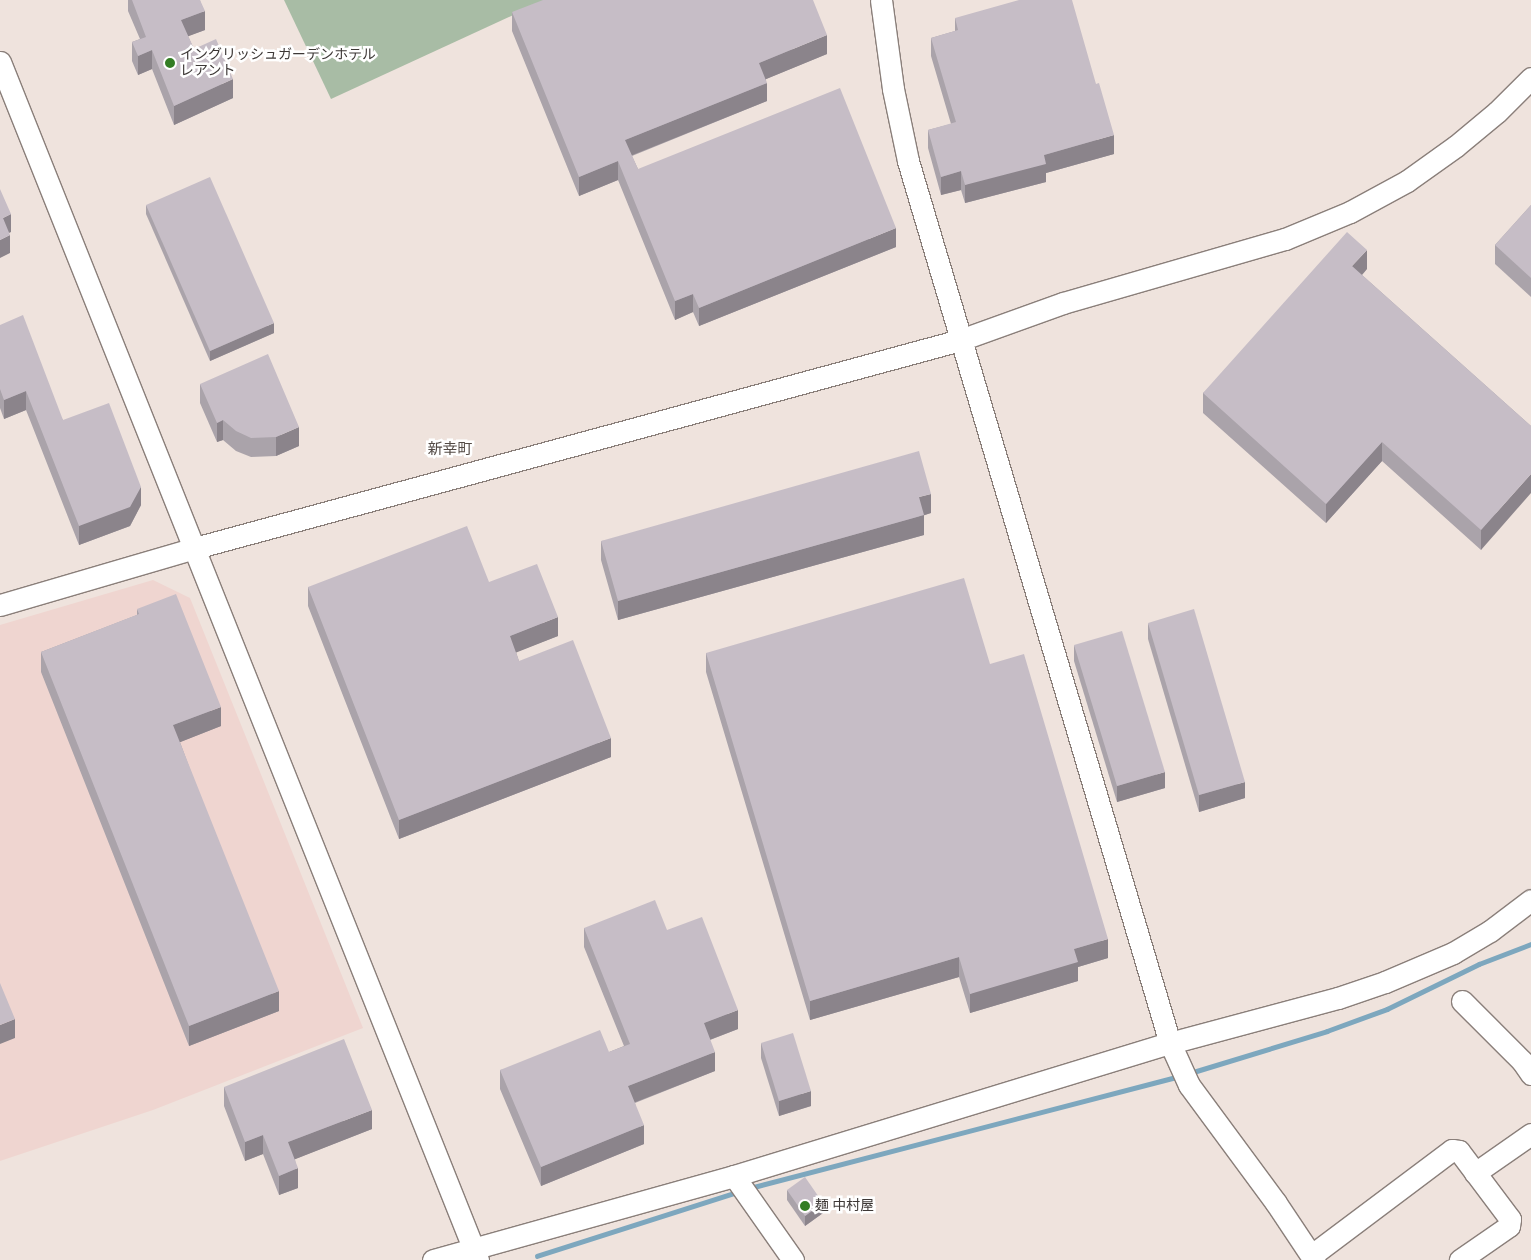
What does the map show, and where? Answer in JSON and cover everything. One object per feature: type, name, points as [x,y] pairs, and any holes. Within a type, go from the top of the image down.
[{"type":"street","points":[[881,0],[893,89],[908,161],[1170,1043],[1189,1085],[1232,1142],[1313,1258],[1452,1150],[1459,1151],[1510,1219],[1509,1226],[1460,1260]]},
{"type":"street","points":[[0,62],[475,1254]]},
{"type":"street","points":[[0,605],[195,548],[960,340],[1063,303],[1285,239],[1350,212],[1407,181],[1456,146],[1497,112],[1531,78]]},
{"type":"street","points":[[433,1260],[475,1254],[1170,1043],[1338,998],[1385,982],[1453,953],[1490,930],[1531,900]]},
{"type":"street","points":[[1462,1001],[1522,1061],[1531,1074]]},
{"type":"street","points":[[1475,1173],[1531,1134]]},
{"type":"street","points":[[734,1176],[793,1260]]},
{"type":"shaded area","points":[[153,580],[190,598],[363,1028],[153,1110],[0,1161],[0,625]]},
{"type":"green space","points":[[284,0],[546,0],[331,99]]},
{"type":"building","name":"イングリッシュガーデンホテル レアント","points":[[132,0],[200,0],[205,11],[181,20],[194,49],[216,39],[233,79],[174,106],[152,50],[138,56],[132,42],[146,37]]},
{"type":"building","points":[[543,0],[813,0],[827,35],[759,63],[767,83],[625,140],[638,169],[840,88],[896,228],[699,308],[693,294],[675,301],[618,161],[579,177],[512,12]]},
{"type":"building","points":[[1019,0],[1072,0],[1096,84],[1099,83],[1114,135],[1044,155],[1046,164],[965,185],[961,171],[941,177],[928,130],[956,122],[931,38],[958,30],[955,18]]},
{"type":"building","points":[[210,177],[274,323],[210,351],[146,205]]},
{"type":"building","points":[[0,189],[11,214],[3,218],[10,235],[0,240]]},
{"type":"building","points":[[1531,205],[1531,278],[1495,245]]},
{"type":"building","points":[[1347,232],[1367,250],[1352,266],[1531,426],[1531,474],[1481,530],[1382,442],[1326,504],[1203,393]]},
{"type":"building","points":[[23,315],[63,420],[109,403],[141,487],[130,507],[79,526],[26,391],[4,400],[0,389],[0,325]]},
{"type":"building","points":[[268,354],[299,427],[276,437],[251,438],[236,431],[223,420],[217,423],[200,384]]},
{"type":"building","points":[[919,451],[931,494],[919,497],[924,515],[618,601],[601,541]]},
{"type":"building","points":[[467,526],[489,582],[537,564],[558,617],[510,636],[519,661],[573,640],[611,738],[399,820],[308,587]]},
{"type":"building","points":[[964,578],[990,664],[1024,654],[1108,939],[1074,949],[1078,962],[970,994],[959,957],[810,1001],[706,653]]},
{"type":"building","points":[[176,594],[221,707],[173,725],[279,991],[189,1026],[41,652],[139,614],[137,609]]},
{"type":"building","points":[[1194,609],[1245,782],[1199,795],[1148,623]]},
{"type":"building","points":[[1122,631],[1165,772],[1117,786],[1074,645]]},
{"type":"building","points":[[655,900],[667,930],[702,917],[738,1010],[704,1023],[715,1052],[628,1086],[644,1125],[541,1167],[500,1070],[600,1030],[609,1052],[630,1044],[584,928]]},
{"type":"building","points":[[0,983],[15,1019],[0,1025]]},
{"type":"building","points":[[793,1033],[811,1091],[779,1101],[761,1043]]},
{"type":"building","points":[[344,1039],[372,1110],[288,1142],[298,1168],[279,1176],[263,1135],[245,1142],[224,1087]]},
{"type":"building","points":[[805,1177],[823,1203],[805,1216],[787,1190]]},
{"type":"waterway","points":[[1190,1073],[1327,1031],[1387,1009],[1479,964],[1531,944]]},
{"type":"waterway","points":[[750,1188],[1173,1078]]},
{"type":"waterway","points":[[537,1256],[738,1192]]},
{"type":"place","name":"イングリッシュガーデンホテル レアント","points":[[170,63]]},
{"type":"place","name":"麺 中村屋","points":[[805,1206]]},
{"type":"district","name":"新幸町","points":[[450,450]]}]
